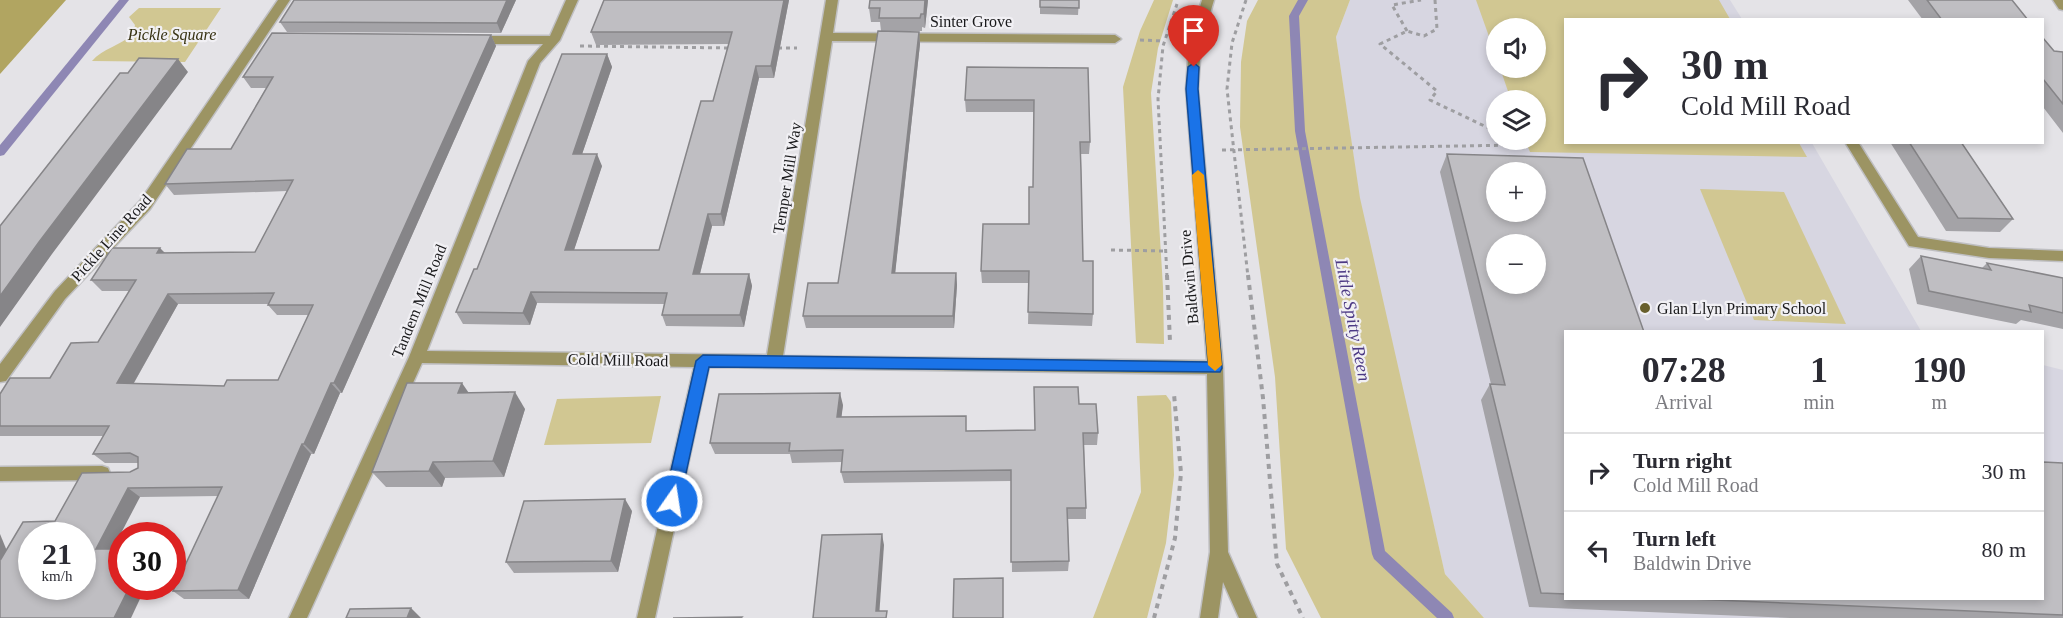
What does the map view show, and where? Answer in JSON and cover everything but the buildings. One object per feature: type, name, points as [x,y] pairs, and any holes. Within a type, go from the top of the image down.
[{"type":"street","name":"Pickle Line Road","points":[[0,376],[60,295],[145,205],[266,38],[284,0]]},
{"type":"street","name":"Tandem Mill Road","points":[[298,618],[417,357],[534,61],[552,43],[572,0]]},
{"type":"street","name":"Temper Mill Way","points":[[774,362],[832,0]]},
{"type":"street","name":"Baldwin Drive","points":[[1208,0],[1195,44],[1192,89],[1215,368],[1219,552]]},
{"type":"street","points":[[2059,0],[2063,6]]},
{"type":"street","name":"Sinter Grove","points":[[826,42],[1115,39]]},
{"type":"street","points":[[460,40],[552,43]]},
{"type":"street","points":[[1852,144],[1914,242],[1989,253],[2063,256]]},
{"type":"street","name":"Cold Mill Road","points":[[417,357],[1215,368]]},
{"type":"street","points":[[646,618],[703,361]]},
{"type":"street","points":[[0,474],[117,472]]},
{"type":"street","points":[[1209,618],[1219,552]]},
{"type":"street","points":[[1219,552],[1248,618]]},
{"type":"path","points":[[1154,618],[1174,538],[1181,473],[1171,367],[1158,99],[1163,46],[1178,0]]},
{"type":"path","points":[[1246,0],[1232,43],[1227,89],[1263,398],[1277,564],[1303,618]]},
{"type":"path","points":[[1407,31],[1392,5],[1421,0]]},
{"type":"path","points":[[1435,0],[1437,29],[1424,36],[1407,31],[1380,44],[1405,62],[1437,91],[1430,100],[1486,127]]},
{"type":"path","points":[[767,48],[826,42]]},
{"type":"path","points":[[552,43],[733,48]]},
{"type":"path","points":[[1252,151],[1486,146]]},
{"type":"path","points":[[1111,250],[1165,251]]},
{"type":"shaded area","points":[[0,0],[66,0],[0,74]]},
{"type":"shaded area","name":"Glan Llyn Primary School","points":[[1350,0],[1730,0],[1741,18],[1564,18],[1564,144],[1813,144],[1920,330],[1564,330],[1564,600],[2044,600],[2044,365],[2063,370],[2063,618],[1484,618],[1445,574],[1363,222],[1336,37]]},
{"type":"green space","points":[[1154,0],[1173,0],[1158,48],[1151,93],[1163,287],[1164,344],[1136,343],[1123,87],[1140,31]]},
{"type":"green space","points":[[1258,0],[1350,0],[1336,37],[1360,198],[1445,574],[1484,618],[1321,618],[1286,549],[1275,377],[1240,127],[1241,62],[1247,21]]},
{"type":"green space","points":[[1476,0],[1719,0],[1729,18],[1564,18],[1564,144],[1800,144],[1807,157],[1530,152],[1529,150],[1546,150],[1546,90],[1508,90],[1503,78],[1546,78],[1546,18],[1486,18],[1486,28]]},
{"type":"green space","name":"Pickle Square","points":[[139,8],[221,8],[185,62],[92,61],[133,34],[135,25],[129,17]]},
{"type":"green space","points":[[1700,189],[1784,192],[1846,324],[1754,320]]},
{"type":"green space","points":[[1166,395],[1171,402],[1174,475],[1166,543],[1147,618],[1093,618],[1141,492],[1137,396]]},
{"type":"green space","points":[[661,396],[651,443],[544,445],[557,399]]},
{"type":"waterway","points":[[0,152],[124,0]]},
{"type":"waterway","name":"Little Spitty Reen","points":[[1303,0],[1294,16],[1300,131],[1379,554],[1447,618]]},
{"type":"slow traffic","points":[[1198,175],[1215,365]]},
{"type":"place","name":"Glan Llyn Primary School","points":[[1645,308]]},
{"type":"route","points":[[672,501],[703,361],[1215,368],[1199,194],[1192,89],[1194,67]]}]
